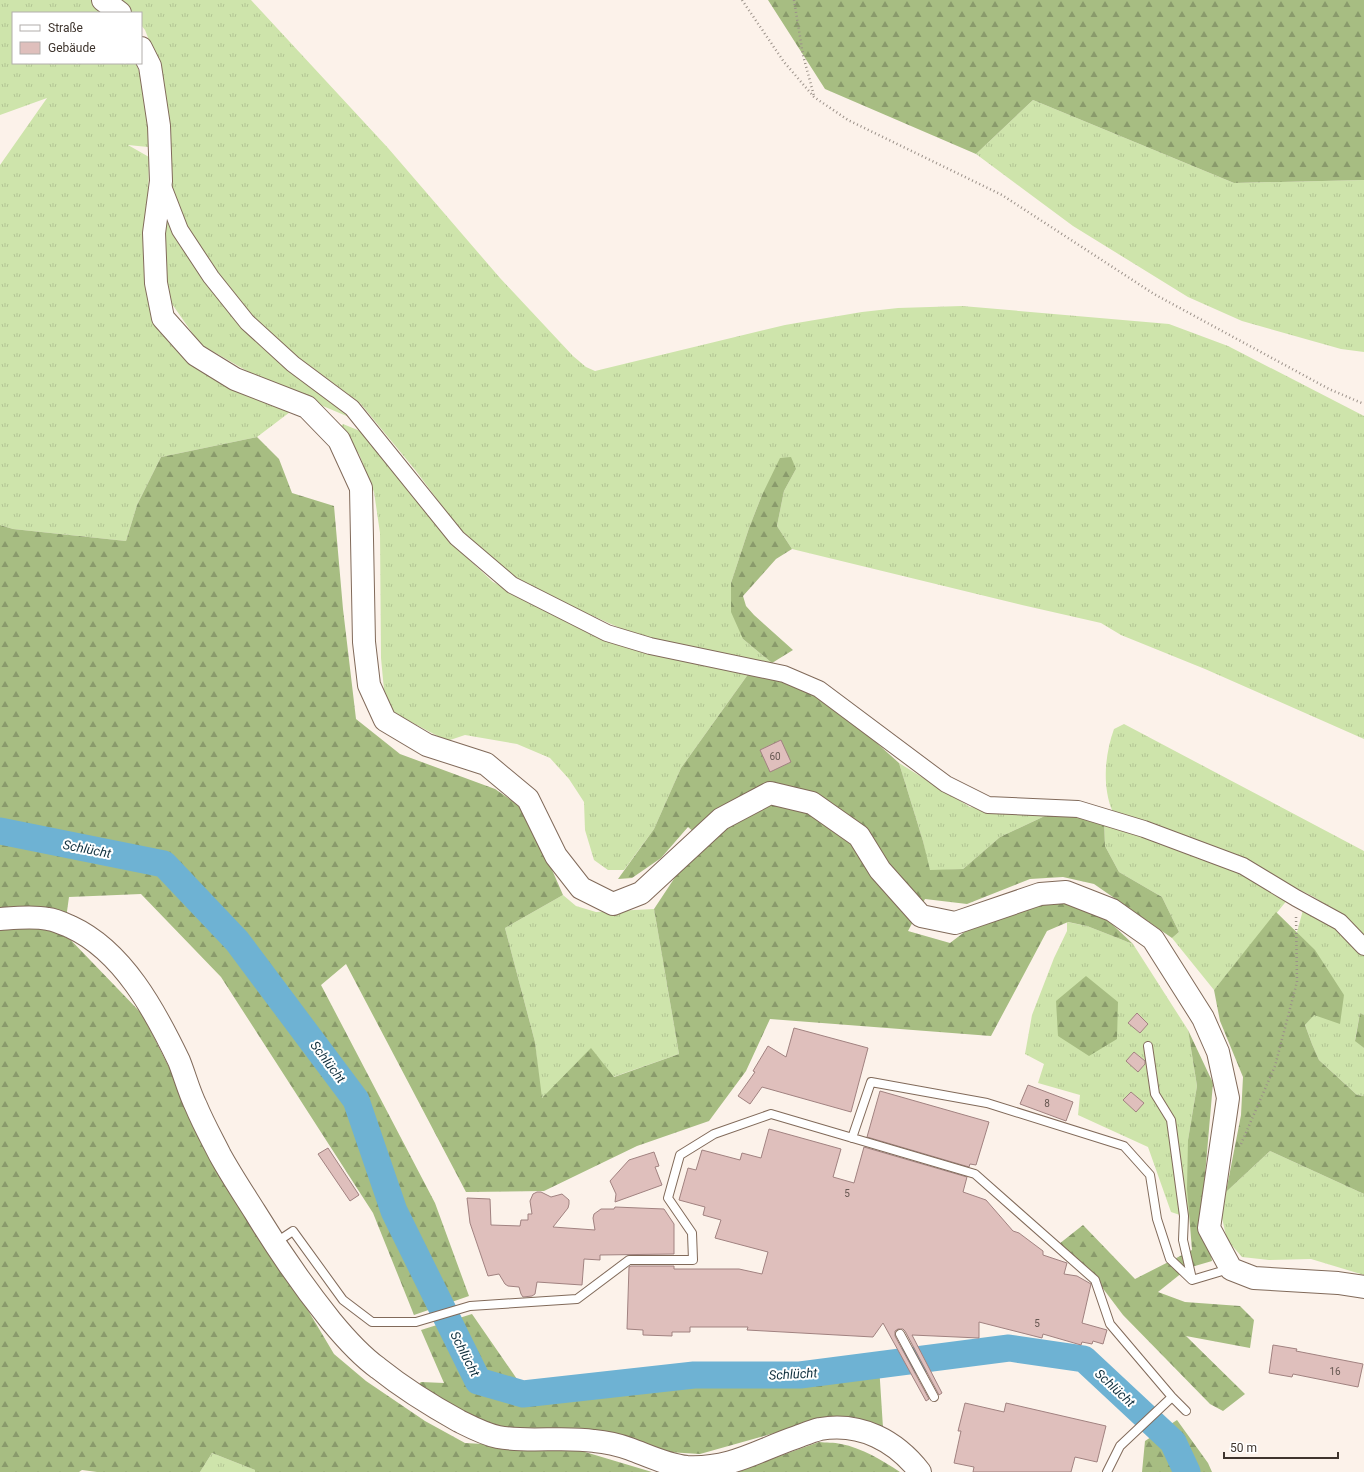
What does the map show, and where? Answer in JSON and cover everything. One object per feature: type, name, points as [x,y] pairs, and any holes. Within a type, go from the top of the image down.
[{"type":"street","points":[[103,0],[119,12]]},
{"type":"street","points":[[142,50],[150,66],[160,126],[162,181],[154,233],[156,283],[163,318],[196,355],[235,379],[307,407],[339,440],[361,488],[364,642],[370,686],[385,720],[427,744],[486,764],[528,799],[556,856],[581,888],[613,904],[641,893],[721,819],[770,793],[812,803],[859,836],[880,870],[921,916],[955,923],[1040,894],[1066,892],[1112,910],[1153,939],[1203,1018],[1218,1052],[1228,1098],[1209,1228],[1231,1269],[1254,1278],[1338,1283],[1364,1287]]},
{"type":"street","points":[[162,181],[180,230],[211,277],[247,322],[293,364],[352,408],[457,538],[512,585],[607,633],[650,646],[784,674],[819,689],[946,784],[988,805],[1078,808],[1144,829],[1243,866],[1296,898],[1340,922],[1364,947]]},
{"type":"street","points":[[0,919],[50,919],[68,926],[87,935],[107,951],[135,982],[153,1010],[180,1063],[196,1106],[221,1157],[274,1243],[308,1292],[347,1340],[374,1366],[405,1389],[441,1411],[475,1429],[497,1437],[519,1439],[572,1438],[596,1441],[627,1448],[663,1462],[687,1466],[720,1465],[748,1457],[820,1429],[849,1428],[866,1431],[884,1439],[911,1461],[920,1472]]},
{"type":"lane","points":[[1148,1046],[1155,1094],[1171,1120],[1184,1216],[1183,1240],[1192,1280]]},
{"type":"lane","points":[[852,1138],[871,1082],[987,1103],[1124,1146],[1150,1175],[1157,1219],[1170,1259],[1192,1280]]},
{"type":"lane","points":[[274,1243],[293,1231],[343,1300],[372,1322],[416,1322],[470,1306],[577,1299],[629,1260],[693,1260],[692,1233],[668,1198],[680,1155],[714,1134],[771,1114],[975,1174],[1095,1280],[1110,1324],[1172,1397],[1186,1411]]},
{"type":"lane","points":[[1192,1280],[1231,1269]]},
{"type":"lane","points":[[900,1334],[934,1397]]},
{"type":"lane","points":[[1107,1472],[1120,1446],[1172,1397]]},
{"type":"path","points":[[742,0],[784,62],[814,97],[848,120],[1002,195],[1154,294],[1329,389],[1364,404]]},
{"type":"path","points":[[794,0],[804,55],[814,97]]},
{"type":"path","points":[[1240,1146],[1275,1066],[1297,982],[1296,898]]},
{"type":"green space","points":[[0,0],[93,0],[105,12],[12,12],[12,64],[136,64],[143,83],[149,115],[148,147],[128,145],[149,157],[148,211],[143,254],[145,286],[162,331],[294,409],[257,437],[161,457],[137,505],[126,541],[13,529],[0,525],[0,165],[47,98],[0,115]]},
{"type":"green space","points":[[122,0],[251,0],[388,148],[500,278],[573,356],[586,367],[595,371],[785,325],[862,312],[898,308],[962,306],[1169,324],[1228,346],[1364,416],[1364,739],[1205,669],[1121,635],[1101,623],[792,549],[777,526],[784,491],[796,469],[762,495],[749,528],[731,583],[743,639],[772,663],[655,640],[622,629],[535,590],[503,569],[457,526],[416,471],[360,403],[294,354],[256,323],[208,262],[187,228],[173,197],[169,119],[165,91],[153,50],[142,26],[142,12],[131,12]]},
{"type":"green space","points":[[768,0],[1364,0],[1364,180],[1234,183],[1033,100],[976,154],[825,89]]},
{"type":"green space","points":[[1033,100],[1234,183],[1364,180],[1364,352],[1341,349],[1242,321],[1188,297],[1073,226],[976,154]]},
{"type":"green space","points":[[162,204],[191,258],[356,420],[266,382],[200,344],[172,304],[162,272]]},
{"type":"green space","points":[[343,424],[360,431],[385,458],[462,553],[493,582],[522,597],[749,673],[681,768],[654,829],[624,870],[608,870],[594,860],[585,830],[584,802],[569,779],[550,758],[517,744],[465,735],[447,741],[394,713],[384,690],[381,658],[380,533],[374,492],[359,454],[339,428]]},
{"type":"green space","points":[[257,437],[279,459],[292,493],[334,506],[343,609],[356,719],[400,754],[495,789],[526,810],[563,895],[505,928],[535,1042],[542,1098],[591,1048],[614,1077],[679,1054],[654,909],[701,838],[688,827],[661,858],[632,878],[618,879],[654,829],[681,768],[749,673],[819,691],[899,763],[923,841],[930,870],[963,869],[1000,837],[1047,815],[1104,819],[1105,846],[1119,872],[1162,897],[1179,932],[1172,938],[1094,884],[1063,877],[1030,879],[967,904],[925,899],[908,931],[950,943],[975,924],[1050,896],[1096,909],[1133,944],[1087,926],[1068,922],[1047,931],[991,1036],[770,1019],[746,1071],[709,1121],[637,1146],[544,1191],[466,1192],[346,964],[321,985],[435,1203],[469,1296],[414,1315],[373,1213],[221,977],[141,894],[69,897],[64,933],[142,1014],[202,1132],[334,1354],[366,1381],[425,1421],[465,1443],[575,1449],[652,1472],[255,1472],[255,1470],[212,1453],[200,1472],[97,1472],[82,1470],[79,1472],[0,1472],[0,525],[13,529],[126,541],[137,505],[161,457]]},
{"type":"green space","points":[[791,457],[796,469],[784,491],[777,526],[792,549],[776,559],[743,596],[746,606],[754,615],[793,650],[772,663],[743,639],[731,612],[731,583],[749,528],[762,495],[780,458]]},
{"type":"green space","points":[[1124,724],[1364,851],[1364,938],[1342,916],[1314,897],[1226,853],[1122,816],[1112,810],[1106,780],[1108,749],[1114,729]]},
{"type":"green space","points":[[899,763],[970,807],[1047,815],[1000,837],[963,869],[929,871],[923,841]]},
{"type":"green space","points":[[1104,819],[1240,868],[1288,899],[1214,990],[1172,938],[1179,932],[1162,897],[1119,872],[1105,846]]},
{"type":"green space","points":[[563,895],[576,906],[596,912],[654,909],[679,1054],[613,1077],[541,1098],[535,1042],[505,928]]},
{"type":"green space","points":[[1303,910],[1333,927],[1364,953],[1364,1015],[1360,1013],[1355,1040],[1364,1048],[1364,1096],[1357,1095],[1319,1060],[1305,1025],[1313,1015],[1297,932]]},
{"type":"green space","points":[[1276,912],[1315,950],[1344,995],[1340,1024],[1314,1015],[1305,1025],[1319,1060],[1357,1095],[1364,1096],[1364,1194],[1270,1151],[1226,1192],[1241,1115],[1243,1077],[1220,1021],[1214,990]]},
{"type":"green space","points":[[1067,922],[1087,926],[1133,944],[1188,1030],[1197,1086],[1188,1140],[1189,1218],[1171,1212],[1148,1147],[1078,1115],[1080,1095],[1038,1083],[1044,1064],[1025,1054],[1032,1015],[1054,958],[1067,931]]},
{"type":"green space","points":[[1086,976],[1118,1002],[1117,1039],[1089,1056],[1058,1036],[1056,1001]]},
{"type":"green space","points":[[1360,1013],[1364,1015],[1364,1048],[1355,1041]]},
{"type":"green space","points":[[1188,1030],[1213,1083],[1202,1210],[1212,1261],[1188,1268],[1158,1292],[1185,1302],[1240,1306],[1254,1320],[1250,1348],[1186,1336],[1245,1394],[1223,1411],[1210,1404],[1123,1315],[1092,1274],[1059,1244],[1083,1225],[1135,1279],[1192,1250],[1187,1189],[1188,1140],[1197,1086]]},
{"type":"green space","points":[[1270,1151],[1364,1194],[1364,1275],[1311,1259],[1269,1260],[1242,1257],[1227,1240],[1222,1218],[1226,1192]]},
{"type":"green space","points":[[472,1314],[519,1382],[716,1367],[879,1365],[883,1428],[854,1417],[824,1419],[700,1454],[668,1452],[482,1426],[414,1390],[421,1382],[444,1383],[421,1330]]},
{"type":"green space","points":[[1177,1420],[1208,1463],[1212,1472],[1142,1472],[1145,1441]]},
{"type":"green space","points":[[819,1442],[838,1443],[857,1448],[900,1472],[727,1472],[746,1468]]},
{"type":"green space","points":[[212,1453],[255,1470],[255,1472],[200,1472]]},
{"type":"building","points":[[781,740],[791,762],[770,772],[760,750]]},
{"type":"building","points":[[1137,1013],[1148,1024],[1140,1033],[1128,1023]]},
{"type":"building","points":[[794,1028],[868,1048],[851,1112],[762,1087],[750,1104],[738,1096],[755,1072],[753,1071],[768,1046],[786,1057]]},
{"type":"building","points":[[1134,1052],[1145,1061],[1145,1064],[1138,1072],[1126,1061]]},
{"type":"building","points":[[1028,1085],[1073,1102],[1066,1121],[1020,1104]]},
{"type":"building","points":[[880,1091],[989,1122],[976,1165],[970,1164],[969,1167],[867,1137]]},
{"type":"building","points":[[1131,1092],[1144,1103],[1136,1112],[1123,1100]]},
{"type":"building","points":[[769,1129],[841,1149],[833,1177],[854,1183],[864,1147],[967,1177],[963,1192],[986,1200],[1013,1231],[1019,1233],[1043,1251],[1043,1255],[1067,1263],[1064,1274],[1077,1276],[1091,1284],[1082,1323],[1107,1330],[1103,1344],[1093,1341],[1092,1344],[1082,1342],[1081,1345],[1043,1334],[1042,1338],[979,1322],[979,1338],[912,1335],[942,1393],[939,1395],[905,1331],[903,1329],[898,1329],[895,1331],[895,1336],[929,1399],[926,1401],[883,1323],[873,1337],[747,1330],[748,1327],[690,1327],[690,1332],[672,1332],[672,1336],[643,1335],[643,1330],[627,1329],[629,1267],[631,1266],[674,1266],[674,1269],[739,1269],[762,1274],[768,1252],[715,1238],[721,1220],[703,1215],[705,1207],[679,1200],[688,1168],[696,1170],[702,1150],[740,1160],[742,1153],[761,1158]]},
{"type":"building","points":[[328,1148],[359,1195],[350,1201],[318,1154]]},
{"type":"building","points":[[654,1152],[659,1166],[655,1167],[662,1185],[615,1202],[616,1194],[610,1181],[629,1160]]},
{"type":"building","points":[[541,1192],[551,1197],[562,1194],[569,1200],[568,1208],[553,1227],[595,1230],[593,1218],[594,1214],[601,1209],[614,1209],[615,1207],[664,1209],[674,1224],[674,1254],[600,1255],[600,1260],[584,1259],[582,1285],[537,1282],[535,1294],[532,1296],[523,1297],[519,1287],[508,1286],[499,1274],[488,1276],[470,1223],[467,1198],[490,1199],[491,1225],[520,1226],[521,1220],[528,1220],[528,1214],[532,1214],[530,1201],[533,1194]]},
{"type":"building","points":[[1273,1345],[1363,1364],[1358,1387],[1293,1374],[1292,1377],[1269,1373]]},
{"type":"building","points":[[965,1403],[1004,1412],[1006,1403],[1106,1426],[1097,1462],[1075,1457],[1071,1472],[973,1472],[974,1467],[954,1463],[961,1431],[958,1431]]},
{"type":"waterway","name":"Schlücht","points":[[0,831],[164,864],[237,941],[356,1100],[394,1211],[478,1381],[523,1394],[694,1375],[800,1375],[1009,1348],[1084,1359],[1173,1442],[1187,1472]]}]
